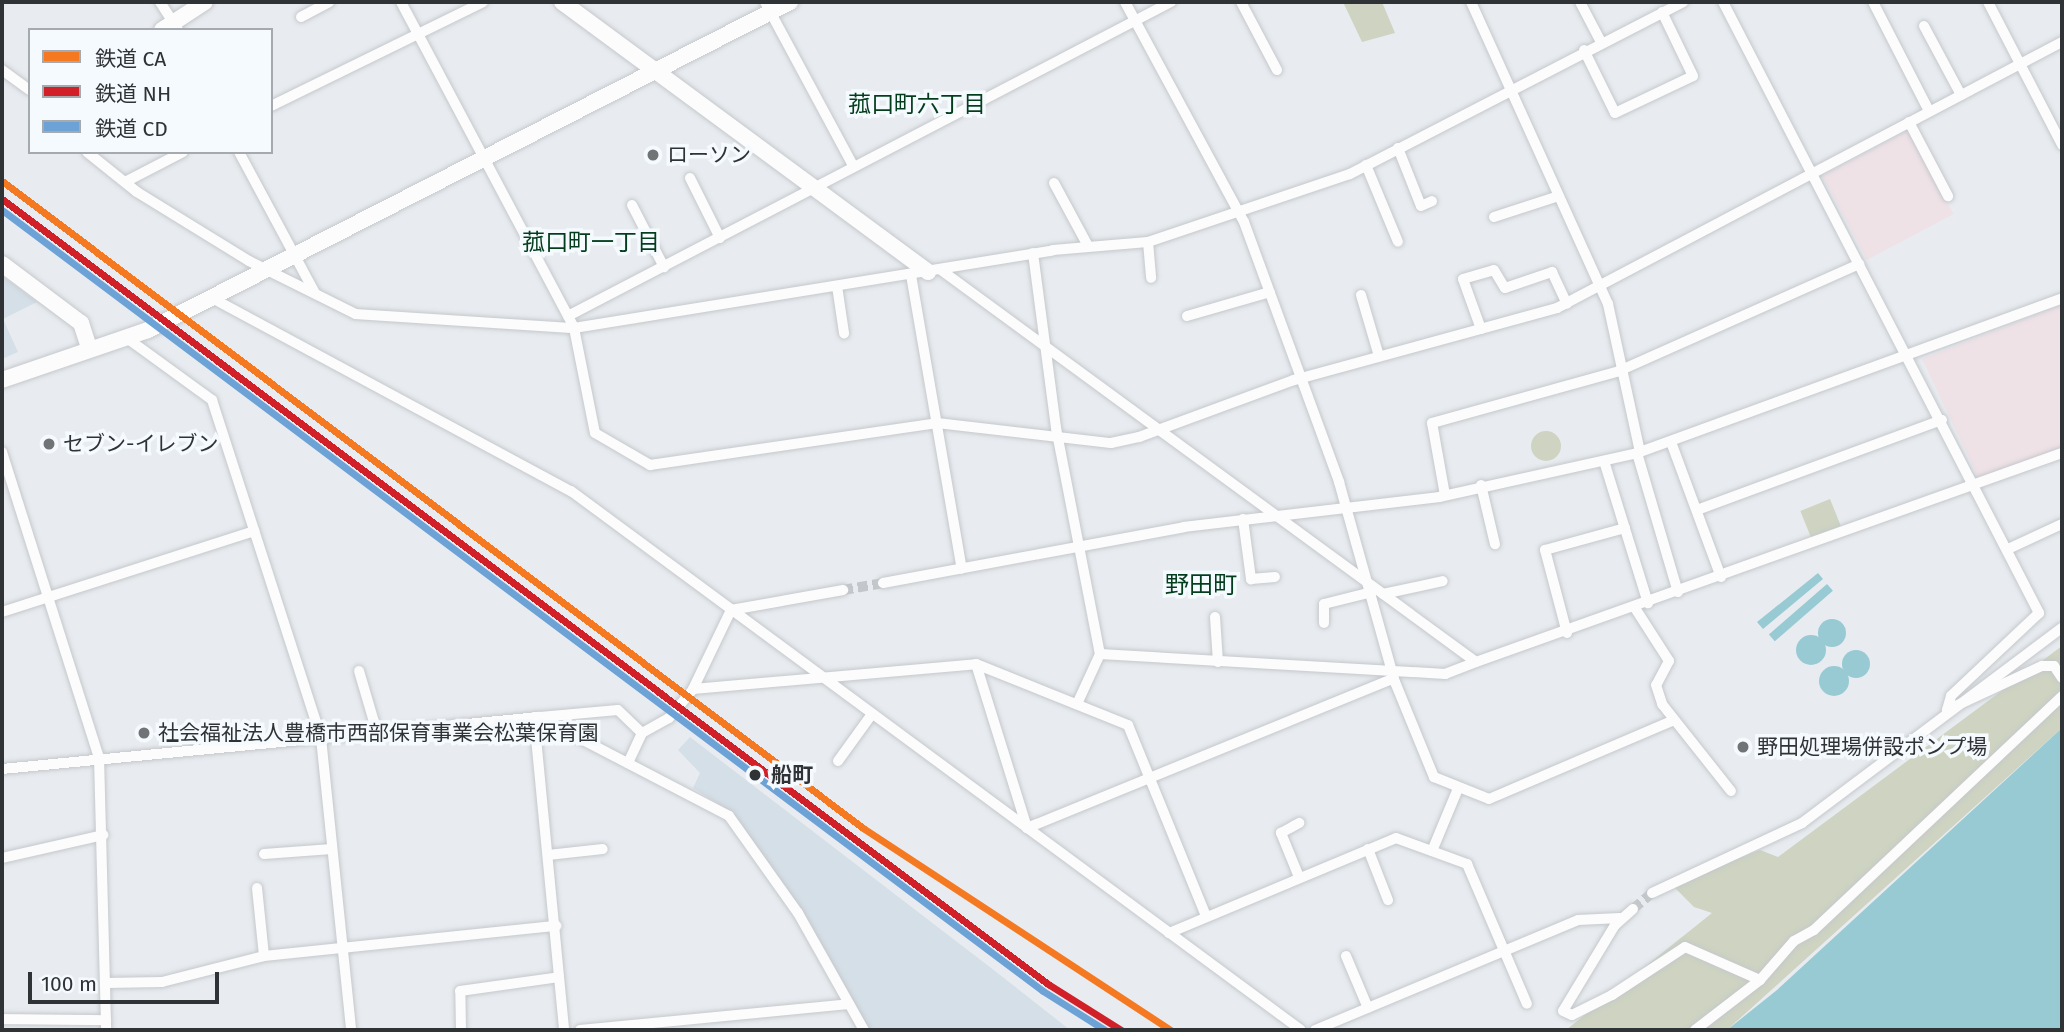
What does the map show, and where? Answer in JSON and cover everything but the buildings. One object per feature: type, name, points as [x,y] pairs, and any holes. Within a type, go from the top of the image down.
[{"type":"street","points":[[160,2],[171,27],[205,2]]},
{"type":"street","points":[[301,17],[329,2]]},
{"type":"street","points":[[401,2],[574,328],[595,433],[650,465],[937,423],[1111,443],[1160,429],[1301,378],[1567,304],[1599,284],[2062,42]]},
{"type":"street","points":[[273,105],[418,30],[483,2]]},
{"type":"street","points":[[562,2],[816,189],[1160,429],[1374,590],[1476,662]]},
{"type":"street","points":[[2,380],[89,346],[128,339],[212,298],[483,155],[657,71],[768,7],[790,2]]},
{"type":"street","points":[[1125,2],[1239,212],[1348,507],[1374,590],[1393,675],[1434,777],[1457,791],[1489,799],[1674,720]]},
{"type":"street","points":[[568,316],[1171,2]]},
{"type":"street","points":[[1241,2],[1278,70]]},
{"type":"street","points":[[1471,2],[1599,284],[1639,453],[1678,592]]},
{"type":"street","points":[[1580,2],[1601,42]]},
{"type":"street","points":[[90,154],[127,181],[267,269],[315,293],[382,319],[574,328],[1033,253],[1148,242],[1366,165],[1510,88],[1683,2]]},
{"type":"street","points":[[1723,2],[1810,174],[1942,420],[2039,613],[1951,696],[1947,710]]},
{"type":"street","points":[[1873,2],[1929,111]]},
{"type":"street","points":[[1988,2],[2062,145]]},
{"type":"street","points":[[768,7],[854,167]]},
{"type":"street","points":[[1584,50],[1615,113],[1693,76],[1662,12]]},
{"type":"street","points":[[1924,26],[1961,95]]},
{"type":"street","points":[[2,70],[28,89]]},
{"type":"street","points":[[1909,122],[1948,196]]},
{"type":"street","points":[[1398,148],[1421,206],[1432,201]]},
{"type":"street","points":[[127,181],[179,154]]},
{"type":"street","points":[[240,154],[315,293]]},
{"type":"street","points":[[1366,165],[1398,242]]},
{"type":"street","points":[[690,178],[720,238]]},
{"type":"street","points":[[1054,183],[1088,246]]},
{"type":"street","points":[[1494,217],[1559,195]]},
{"type":"street","points":[[632,205],[663,267]]},
{"type":"street","points":[[1148,242],[1151,278]]},
{"type":"street","points":[[1033,253],[1043,345],[1078,548],[1100,654],[1077,704]]},
{"type":"street","points":[[2,264],[81,323],[89,346]]},
{"type":"street","points":[[1445,495],[1432,423],[1619,371],[1859,264]]},
{"type":"street","points":[[1481,329],[1463,279],[1494,270],[1504,288],[1552,272],[1567,304]]},
{"type":"street","points":[[911,275],[962,569]]},
{"type":"street","points":[[837,286],[844,333]]},
{"type":"street","points":[[1187,316],[1270,292]]},
{"type":"street","points":[[1361,295],[1380,356]]},
{"type":"street","points":[[212,298],[570,491],[1301,1030]]},
{"type":"street","points":[[883,583],[1243,519],[1445,495],[1481,485],[1639,453],[2062,298]]},
{"type":"street","points":[[128,339],[212,400],[321,738],[351,1030]]},
{"type":"street","points":[[1696,510],[1942,420]]},
{"type":"street","points":[[1671,442],[1721,577]]},
{"type":"street","points":[[2,452],[99,757],[107,983],[106,1025],[18,1025],[2,1019]]},
{"type":"street","points":[[1100,654],[1393,675],[1445,674],[1567,633],[2062,453]]},
{"type":"street","points":[[1604,461],[1648,603]]},
{"type":"street","points":[[1481,485],[1495,544]]},
{"type":"street","points":[[1243,519],[1251,579],[1275,577]]},
{"type":"street","points":[[2008,549],[2062,524]]},
{"type":"street","points":[[1567,633],[1545,550],[1625,528]]},
{"type":"street","points":[[2,611],[254,531]]},
{"type":"street","points":[[1324,623],[1324,604],[1374,590],[1443,581]]},
{"type":"street","points":[[731,610],[843,590]]},
{"type":"street","points":[[1635,608],[1669,661],[1656,690],[1674,720],[1731,792]]},
{"type":"street","points":[[628,763],[642,733],[669,718],[693,689],[731,610]]},
{"type":"street","points":[[1215,617],[1218,662]]},
{"type":"street","points":[[1652,893],[1802,823],[1947,710],[2062,628]]},
{"type":"street","points":[[693,689],[827,680],[976,664],[1128,725],[1206,916]]},
{"type":"street","points":[[976,664],[1027,828]]},
{"type":"street","points":[[1947,710],[2042,666],[2054,666],[2062,678]]},
{"type":"street","points":[[359,671],[377,732]]},
{"type":"street","points":[[1027,828],[1393,675]]},
{"type":"street","points":[[1695,1030],[1760,980],[2062,696]]},
{"type":"street","points":[[2,769],[99,757],[618,710],[642,733]]},
{"type":"street","points":[[838,761],[872,714]]},
{"type":"street","points":[[536,717],[729,816],[798,913],[864,1030]]},
{"type":"street","points":[[536,717],[564,1030]]},
{"type":"street","points":[[1432,851],[1457,791]]},
{"type":"street","points":[[1299,823],[1281,833],[1299,877]]},
{"type":"street","points":[[2,858],[103,835]]},
{"type":"street","points":[[1169,933],[1396,838],[1467,863],[1527,1004]]},
{"type":"street","points":[[264,853],[332,849]]},
{"type":"street","points":[[548,855],[603,849]]},
{"type":"street","points":[[1368,849],[1388,900]]},
{"type":"street","points":[[257,888],[264,956]]},
{"type":"street","points":[[1633,909],[1620,918],[1563,1004],[1568,1014],[1612,995],[1685,947],[1760,980]]},
{"type":"street","points":[[1315,1030],[1587,917],[1620,918]]},
{"type":"street","points":[[107,983],[162,982],[264,956],[556,926]]},
{"type":"street","points":[[1346,956],[1368,1008]]},
{"type":"street","points":[[461,1030],[460,990],[559,976]]},
{"type":"street","points":[[580,1030],[670,1026],[725,1017],[849,1004]]},
{"type":"street","points":[[725,1017],[726,1030]]},
{"type":"shaded area","points":[[1909,130],[1954,214],[1867,260],[1822,176]]},
{"type":"shaded area","points":[[2,276],[37,302],[3,319],[18,352],[2,359]]},
{"type":"shaded area","points":[[2062,305],[2062,449],[1984,478],[1977,475],[1922,359]]},
{"type":"shaded area","points":[[690,737],[1070,1030],[867,1030],[733,813],[693,788],[700,773],[678,750]]},
{"type":"green space","points":[[1343,2],[1382,2],[1395,33],[1362,42]]},
{"type":"green space","points":[[1546,431],[1557,435],[1561,446],[1557,457],[1546,461],[1535,457],[1531,446],[1535,435]]},
{"type":"green space","points":[[1830,499],[1841,526],[1811,538],[1800,511]]},
{"type":"green space","points":[[2062,646],[2062,728],[1727,1030],[1566,1030],[1712,913],[1694,907],[1671,884],[1760,850],[1778,857]]},
{"type":"water","points":[[1818,573],[1823,579],[1763,629],[1757,622]]},
{"type":"water","points":[[1827,584],[1833,591],[1775,641],[1769,635]]},
{"type":"water","points":[[1832,619],[1842,623],[1846,633],[1842,643],[1832,647],[1822,643],[1818,633],[1822,623]]},
{"type":"water","points":[[1811,635],[1817,636],[1825,644],[1825,656],[1817,664],[1811,665],[1805,664],[1797,656],[1796,650],[1797,644],[1805,636]]},
{"type":"water","points":[[1856,650],[1866,654],[1870,664],[1866,674],[1856,678],[1846,674],[1842,664],[1846,654]]},
{"type":"water","points":[[1834,666],[1845,670],[1849,681],[1845,692],[1834,696],[1823,692],[1819,681],[1823,670]]},
{"type":"water","points":[[2062,728],[2062,1030],[1727,1030],[1777,990]]},
{"type":"tunnel","points":[[843,590],[883,583]]},
{"type":"tunnel","points":[[1633,909],[1652,893]]},
{"type":"rail line","name":"CA","points":[[2,181],[863,828],[1170,1030]]},
{"type":"rail line","name":"NH","points":[[2,199],[1048,984],[1121,1030]]},
{"type":"rail line","name":"CD","points":[[2,210],[1043,991],[1105,1030]]},
{"type":"place","name":"ローソン","points":[[653,155]]},
{"type":"place","name":"セブン-イレブン","points":[[49,444]]},
{"type":"place","name":"社会福祉法人豊橋市西部保育事業会松葉保育園","points":[[144,733]]},
{"type":"place","name":"野田処理場併設ポンプ場","points":[[1743,747]]},
{"type":"place","name":"船町","points":[[755,775]]},
{"type":"district","name":"菰口町六丁目","points":[[917,104]]},
{"type":"district","name":"菰口町一丁目","points":[[591,242]]},
{"type":"district","name":"野田町","points":[[1201,586]]}]
